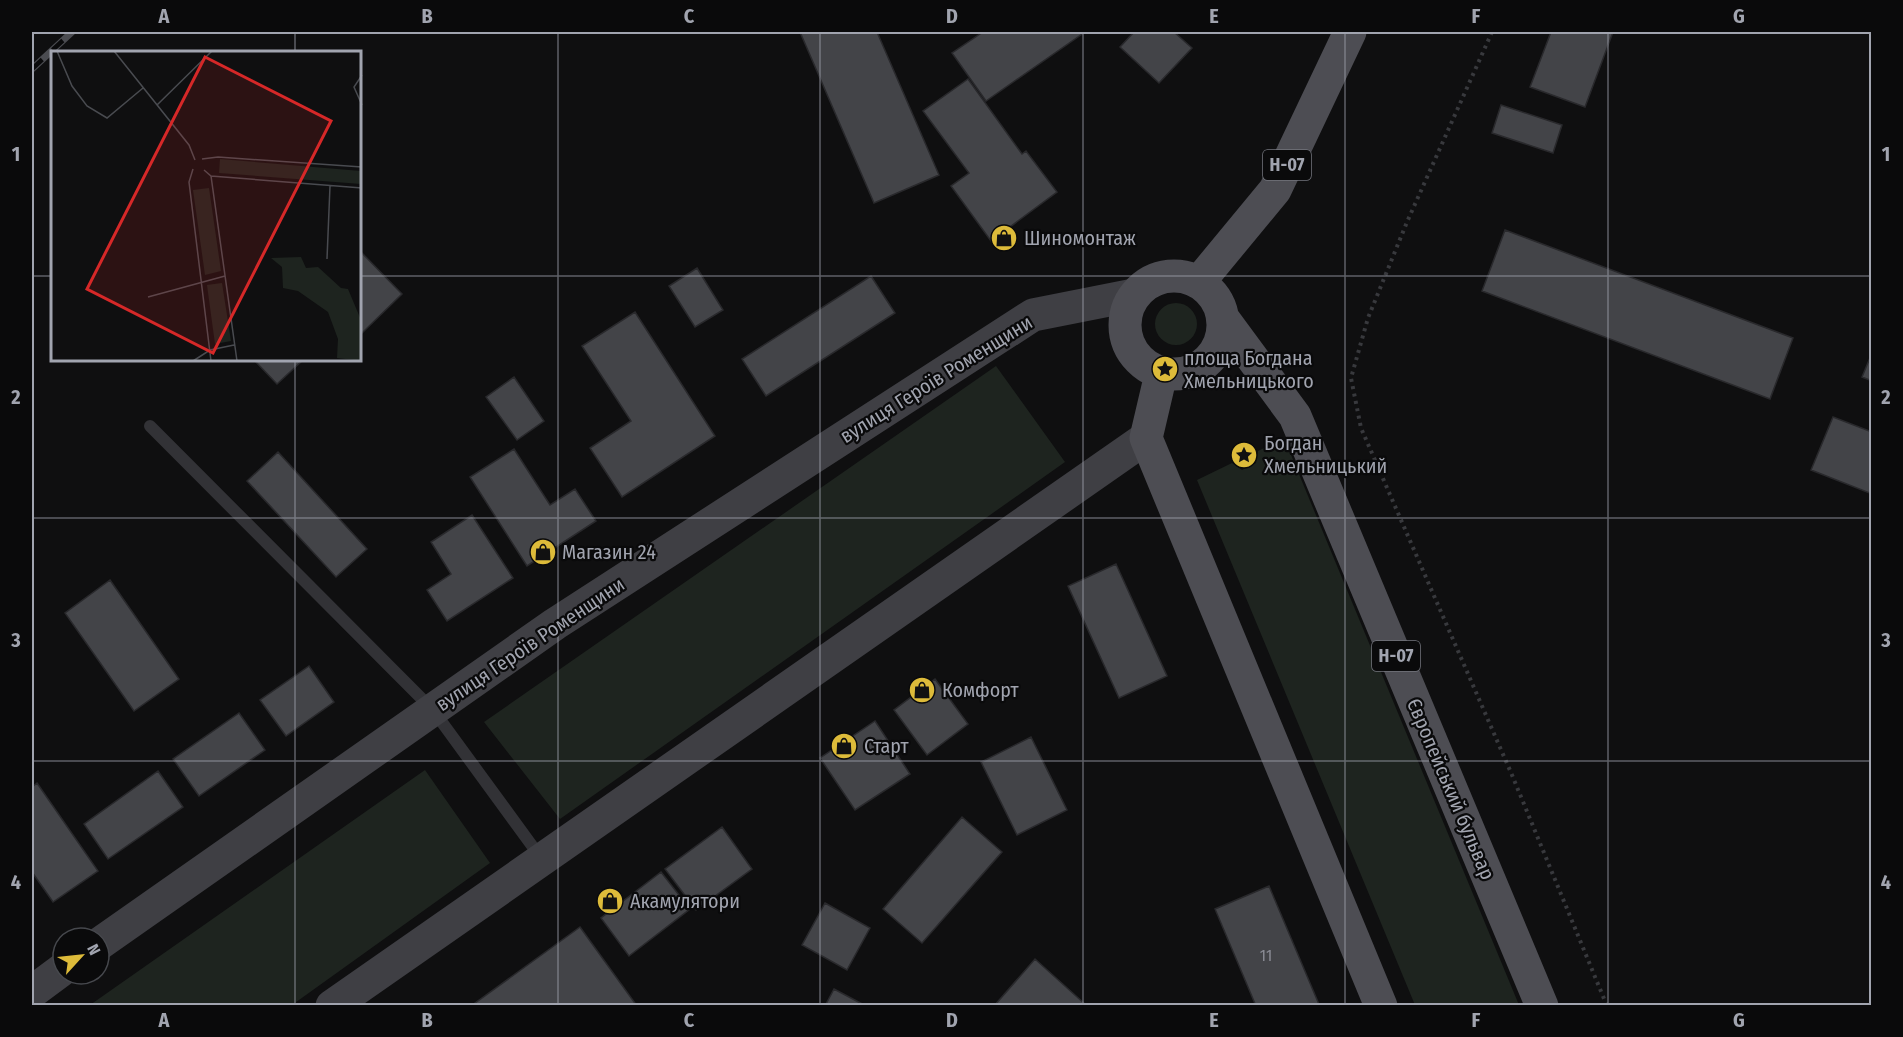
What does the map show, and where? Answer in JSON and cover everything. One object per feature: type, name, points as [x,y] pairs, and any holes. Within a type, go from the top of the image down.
[{"type":"main road","name":"Н-07","points":[[1224,321],[1216,298],[1199,282],[1275,190],[1350,32]]},
{"type":"main road","points":[[1199,282],[1176,275],[1153,280],[1134,295],[1125,317],[1127,341],[1140,362],[1161,374],[1185,374],[1206,364],[1221,344],[1224,321]]},
{"type":"main road","name":"Європейський бульвар","points":[[1224,321],[1295,416],[1542,1005]]},
{"type":"main road","points":[[1161,374],[1146,438],[1381,1005]]},
{"type":"street","name":"вулиця Героїв Роменщини","points":[[111,936],[555,624],[1033,315],[1134,295]]},
{"type":"street","points":[[332,1005],[1146,438]]},
{"type":"street","points":[[32,992],[51,978]]},
{"type":"lane","points":[[150,426],[433,710],[542,859]]},
{"type":"path","points":[[1492,32],[1402,233],[1368,318],[1351,378],[1361,428],[1512,775],[1608,1005]]},
{"type":"shaded area","points":[[1176,303],[1191,309],[1197,324],[1191,339],[1176,345],[1161,339],[1155,324],[1161,309]]},
{"type":"shaded area","points":[[996,366],[1065,462],[560,819],[484,722]]},
{"type":"shaded area","points":[[1284,438],[1519,1005],[1415,1005],[1197,480],[1232,463],[1242,470],[1256,463],[1258,451]]},
{"type":"shaded area","points":[[425,770],[490,863],[292,1005],[90,1005]]},
{"type":"building","points":[[800,32],[877,32],[939,175],[874,203]]},
{"type":"building","points":[[983,32],[1085,32],[986,101],[952,53]]},
{"type":"building","points":[[1134,32],[1174,32],[1192,48],[1159,83],[1120,47]]},
{"type":"building","points":[[1551,32],[1613,32],[1585,107],[1530,87]]},
{"type":"building","points":[[968,79],[1022,154],[1026,151],[1057,192],[991,241],[951,186],[969,173],[923,111]]},
{"type":"building","points":[[1501,105],[1562,125],[1553,153],[1492,133]]},
{"type":"building","points":[[1505,230],[1793,338],[1770,399],[1482,291]]},
{"type":"building","points":[[362,253],[402,294],[362,333]]},
{"type":"building","points":[[697,268],[723,310],[695,327],[669,286]]},
{"type":"building","points":[[871,276],[895,313],[766,396],[742,359]]},
{"type":"building","points":[[635,312],[715,436],[622,497],[590,448],[631,421],[582,346]]},
{"type":"building","points":[[1872,353],[1872,381],[1862,377]]},
{"type":"building","points":[[256,362],[301,362],[277,384]]},
{"type":"building","points":[[514,377],[544,421],[517,440],[486,397]]},
{"type":"building","points":[[1833,417],[1872,432],[1872,494],[1811,470]]},
{"type":"building","points":[[514,449],[550,505],[575,489],[596,521],[527,566],[470,477]]},
{"type":"building","points":[[278,452],[367,549],[336,577],[247,481]]},
{"type":"building","points":[[472,515],[513,578],[447,621],[427,590],[451,574],[431,542]]},
{"type":"building","points":[[1116,564],[1167,676],[1119,698],[1068,586]]},
{"type":"building","points":[[110,580],[179,679],[134,711],[65,613]]},
{"type":"building","points":[[309,666],[334,702],[286,736],[260,700]]},
{"type":"building","points":[[935,679],[968,724],[927,755],[894,710]]},
{"type":"building","points":[[239,713],[265,750],[199,796],[173,759]]},
{"type":"building","points":[[875,721],[910,774],[855,810],[820,758]]},
{"type":"building","points":[[1031,737],[1067,810],[1017,835],[981,762]]},
{"type":"building","points":[[158,771],[183,807],[108,859],[84,824]]},
{"type":"building","points":[[37,783],[98,871],[53,902],[32,872],[32,787]]},
{"type":"building","points":[[962,817],[1002,852],[922,943],[883,909]]},
{"type":"building","points":[[722,827],[752,869],[696,910],[665,869]]},
{"type":"building","points":[[661,872],[690,909],[629,956],[601,918]]},
{"type":"building","points":[[1269,886],[1319,1006],[1256,1006],[1215,909]]},
{"type":"building","points":[[825,903],[870,928],[847,970],[802,945]]},
{"type":"building","points":[[580,927],[637,1006],[471,1006]]},
{"type":"building","points":[[1035,959],[1086,1005],[994,1006]]},
{"type":"building","points":[[834,989],[866,1006],[825,1006]]},
{"type":"railway","points":[[51,51],[72,32]]},
{"type":"railway","points":[[32,69],[51,51]]},
{"type":"place","name":"Шиномонтаж","points":[[1004,238]]},
{"type":"place","name":"площа Богдана Хмельницького","points":[[1165,369]]},
{"type":"place","name":"Богдан Хмельницький","points":[[1244,455]]},
{"type":"place","name":"Магазин 24","points":[[543,552]]},
{"type":"place","name":"Комфорт","points":[[922,690]]},
{"type":"place","name":"Старт","points":[[844,746]]},
{"type":"place","name":"Акамулятори","points":[[610,901]]}]
